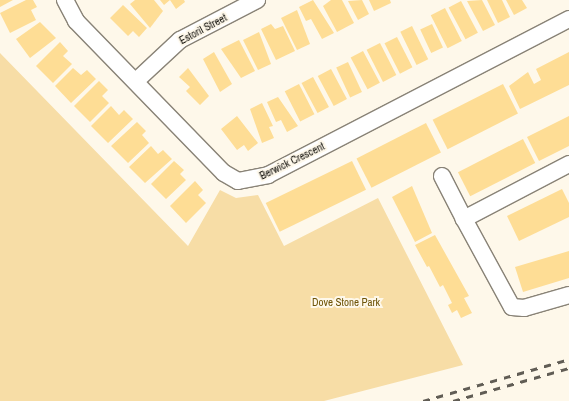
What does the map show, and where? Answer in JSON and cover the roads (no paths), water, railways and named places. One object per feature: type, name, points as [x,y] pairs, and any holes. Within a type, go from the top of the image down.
[{"type":"street","name":"Berwick Crescent","points":[[65,0],[76,20],[224,173],[238,180],[252,180],[569,19]]},
{"type":"street","name":"Estoril Street","points":[[136,81],[180,40],[257,0]]},
{"type":"street","points":[[464,219],[569,164]]},
{"type":"street","points":[[442,176],[512,307],[524,308],[569,295]]},
{"type":"railway","points":[[423,401],[569,359]]},
{"type":"railway","points":[[453,401],[569,368]]},
{"type":"park label","name":"Dove Stone Park","points":[[346,302]]}]
